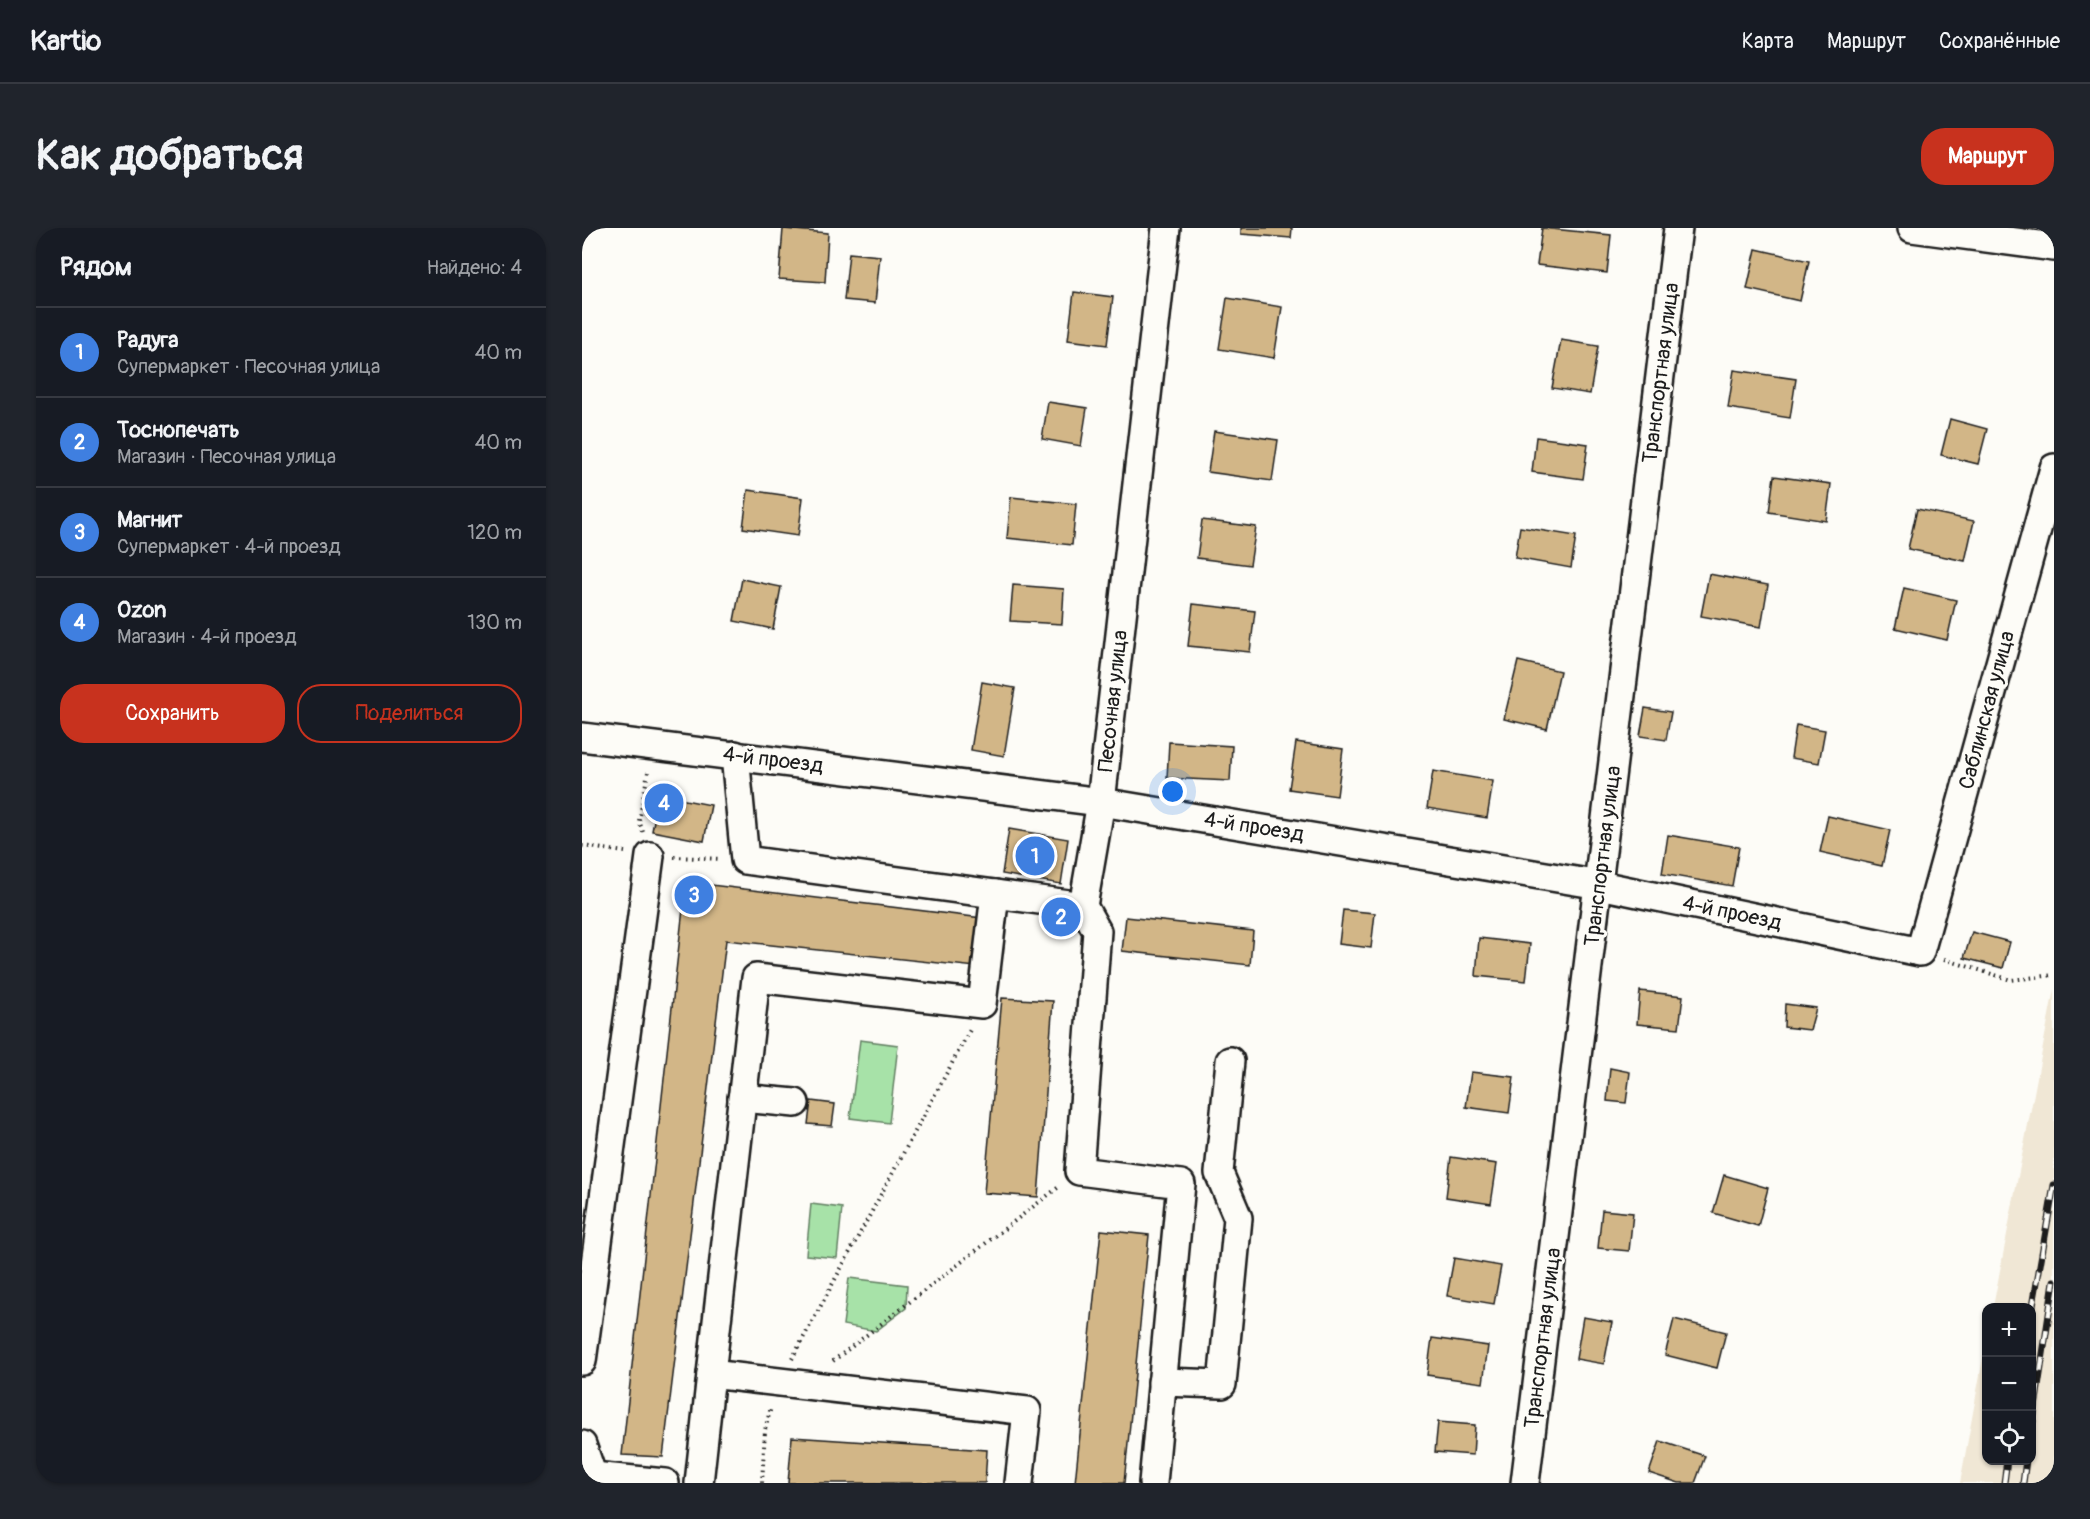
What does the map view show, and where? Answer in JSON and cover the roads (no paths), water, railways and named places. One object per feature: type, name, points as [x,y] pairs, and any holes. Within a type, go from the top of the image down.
[{"type":"street","name":"Песочная улица","points":[[1083,906],[1101,802],[1166,228]]},
{"type":"street","name":"Транспортная улица","points":[[1525,1483],[1600,885],[1678,228]]},
{"type":"street","points":[[1911,228],[2054,247]]},
{"type":"street","name":"Саблинская улица","points":[[1920,952],[2054,468]]},
{"type":"street","name":"4-й проезд","points":[[582,737],[1101,802],[1600,885],[1920,952]]},
{"type":"street","points":[[735,755],[745,861],[1083,906],[1097,931],[1071,1177],[1181,1184],[1229,1196]]},
{"type":"street","points":[[582,1361],[650,856]]},
{"type":"street","points":[[699,1483],[756,978],[982,1004],[995,894]]},
{"type":"street","points":[[1162,1382],[1222,1384],[1238,1218],[1219,1173],[1230,1061]]},
{"type":"street","points":[[742,1098],[795,1103]]},
{"type":"street","points":[[1153,1483],[1181,1184]]},
{"type":"street","points":[[711,1374],[1027,1411],[1019,1483]]},
{"type":"street","points":[[582,1445],[588,1478],[665,1483]]},
{"type":"railway","points":[[2033,1303],[2054,1185]]},
{"type":"railway","points":[[2034,1411],[2054,1281]]},
{"type":"railway","points":[[2004,1483],[2006,1465]]},
{"type":"railway","points":[[2023,1483],[2025,1465]]},
{"type":"place","name":"Ozon","points":[[664,803]]},
{"type":"place","name":"Радуга","points":[[1035,856]]},
{"type":"place","name":"Магнит","points":[[694,895]]},
{"type":"place","name":"Тоснопечать","points":[[1061,917]]}]
